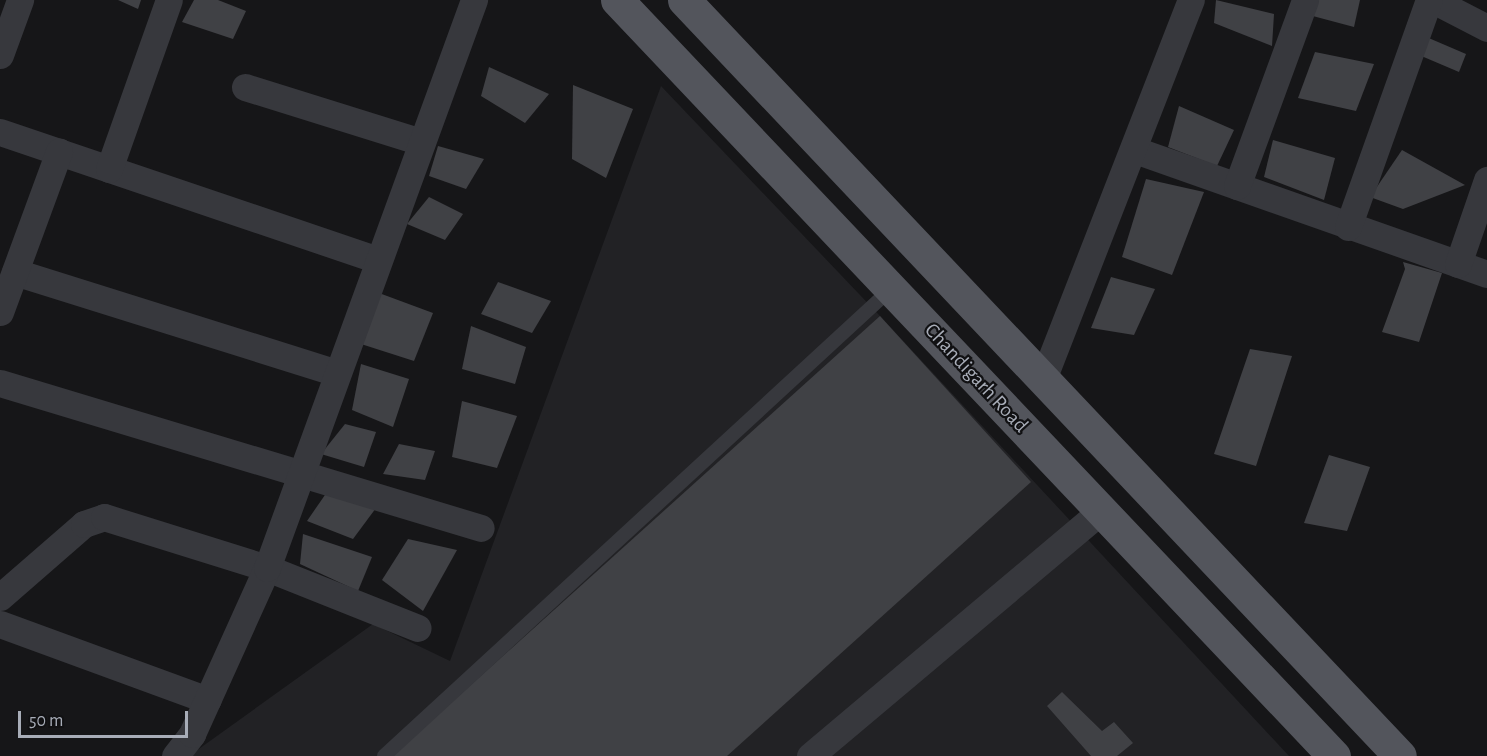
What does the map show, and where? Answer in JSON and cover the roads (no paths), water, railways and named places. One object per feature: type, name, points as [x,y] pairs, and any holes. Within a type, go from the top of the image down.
[{"type":"main road","name":"Chandigarh Road","points":[[617,0],[1334,756]]},
{"type":"main road","points":[[684,0],[1400,756]]},
{"type":"street","points":[[0,55],[20,0]]},
{"type":"street","points":[[109,169],[169,0]]},
{"type":"street","points":[[175,756],[192,734],[267,568],[474,0]]},
{"type":"street","points":[[1043,379],[1135,150],[1191,0]]},
{"type":"street","points":[[1237,186],[1305,0]]},
{"type":"street","points":[[1348,227],[1431,0],[1487,27]]},
{"type":"street","points":[[245,87],[422,142]]},
{"type":"street","points":[[0,132],[378,260]]},
{"type":"street","points":[[1135,150],[1348,227],[1487,274]]},
{"type":"street","points":[[0,312],[59,152]]},
{"type":"street","points":[[1458,264],[1487,180]]},
{"type":"street","points":[[15,272],[337,373]]},
{"type":"street","points":[[0,383],[211,448],[302,472],[481,528]]},
{"type":"street","points":[[810,756],[1102,510]]},
{"type":"street","points":[[0,597],[84,525],[104,517],[267,568],[418,628]]},
{"type":"street","points":[[0,624],[208,700]]},
{"type":"lane","points":[[384,756],[891,289]]}]
